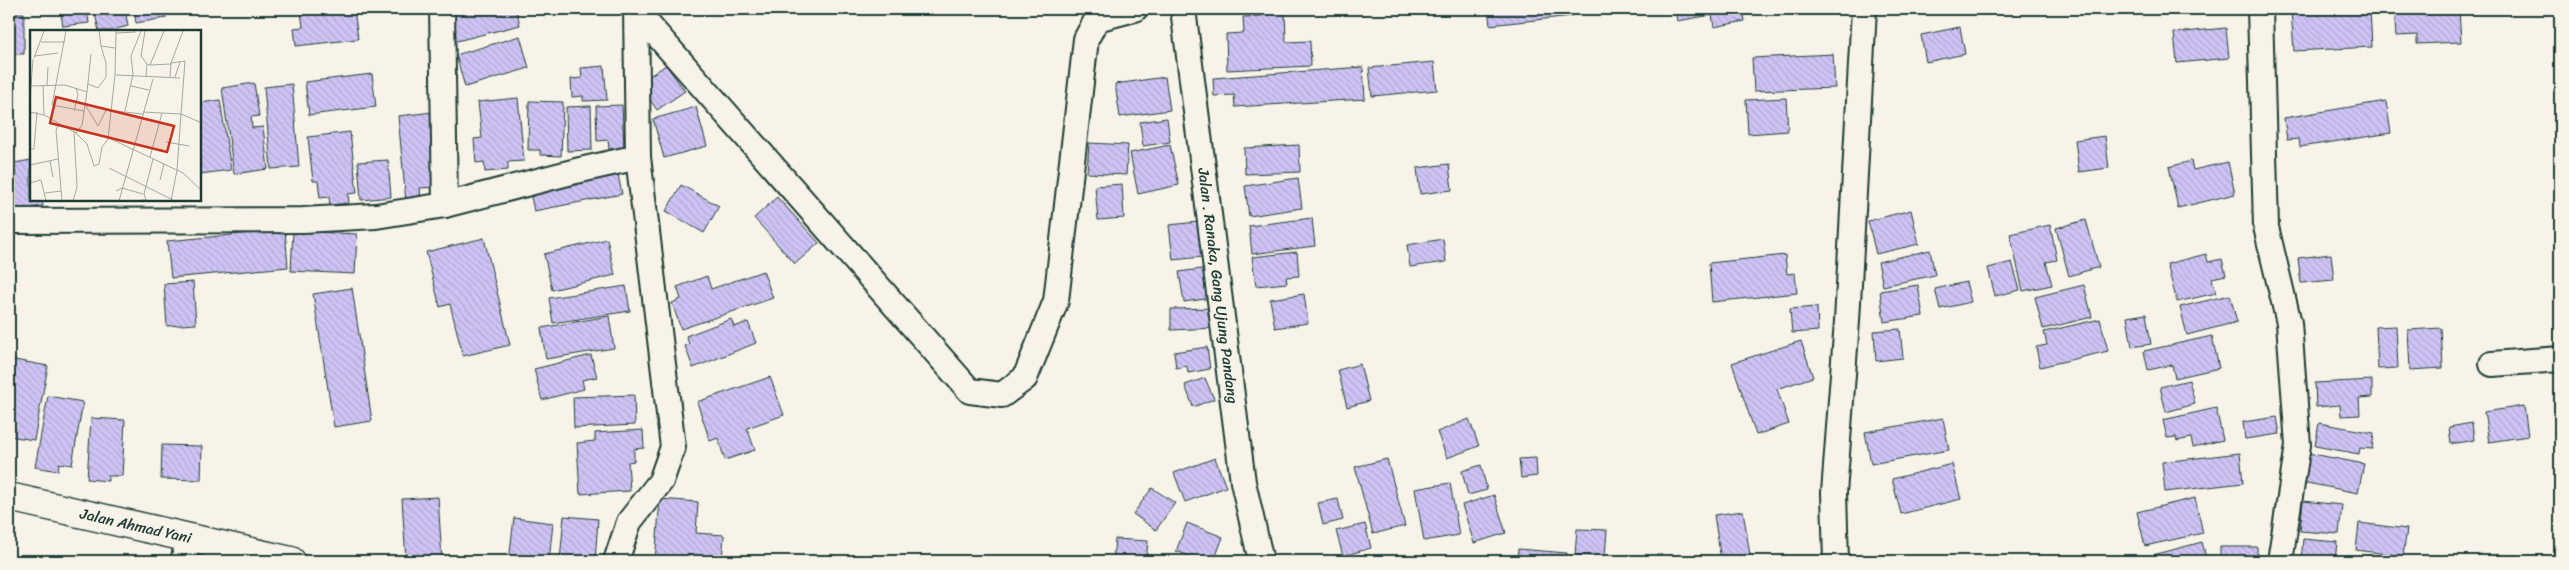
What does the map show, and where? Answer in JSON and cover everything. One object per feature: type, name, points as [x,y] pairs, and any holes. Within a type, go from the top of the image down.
[{"type":"highway","name":"Jalan Ahmad Yani","points":[[9,497],[186,550],[291,561]]},
{"type":"street","points":[[442,9],[445,205]]},
{"type":"street","points":[[637,10],[970,391],[1002,395],[1026,378],[1056,301],[1086,39],[1097,19],[1135,9]]},
{"type":"street","name":"Jalan . Ranaka, Gang Ujung Pandang","points":[[1183,9],[1243,482],[1261,561]]},
{"type":"street","points":[[1836,561],[1834,493],[1848,312],[1864,9]]},
{"type":"street","points":[[2260,9],[2266,227],[2289,323],[2298,445],[2280,561]]},
{"type":"street","points":[[616,561],[629,522],[661,481],[673,447],[638,157],[637,10]]},
{"type":"street","points":[[9,221],[303,220],[376,216],[445,205],[638,157]]},
{"type":"street","points":[[2492,364],[2560,359]]},
{"type":"building","points":[[60,9],[87,9],[89,23],[63,26]]},
{"type":"building","points":[[94,9],[125,9],[128,26],[116,30],[99,30]]},
{"type":"building","points":[[134,9],[164,9],[166,18],[136,23]]},
{"type":"building","points":[[354,9],[358,39],[296,46],[294,28],[303,27],[301,12]]},
{"type":"building","points":[[374,9],[404,9],[376,15]]},
{"type":"building","points":[[459,9],[516,9],[520,25],[453,42],[445,12]]},
{"type":"building","points":[[1261,9],[1285,9],[1286,42],[1310,41],[1311,66],[1227,70],[1226,34],[1244,33],[1243,17],[1261,16]]},
{"type":"building","points":[[1488,9],[1571,9],[1572,16],[1490,25]]},
{"type":"building","points":[[1675,9],[1743,9],[1745,21],[1714,27],[1712,15],[1677,21]]},
{"type":"building","points":[[2370,9],[2372,47],[2294,51],[2291,10]]},
{"type":"building","points":[[2394,9],[2459,9],[2461,42],[2417,44],[2417,35],[2396,36]]},
{"type":"building","points":[[9,13],[24,13],[24,54],[9,54]]},
{"type":"building","points":[[1960,27],[1965,54],[1926,62],[1921,35]]},
{"type":"building","points":[[2226,28],[2229,58],[2177,63],[2174,33]]},
{"type":"building","points":[[520,36],[529,68],[465,87],[456,55]]},
{"type":"building","points":[[1833,54],[1835,88],[1754,91],[1752,58]]},
{"type":"building","points":[[1434,62],[1437,90],[1372,96],[1369,68]]},
{"type":"building","points":[[666,65],[685,91],[657,110],[639,83]]},
{"type":"building","points":[[604,66],[607,100],[583,101],[583,96],[572,97],[571,79],[582,78],[581,68]]},
{"type":"building","points":[[1363,67],[1365,99],[1235,107],[1234,95],[1214,96],[1213,78]]},
{"type":"building","points":[[372,74],[376,107],[309,115],[305,82]]},
{"type":"building","points":[[1165,77],[1170,110],[1120,117],[1115,84]]},
{"type":"building","points":[[254,83],[259,116],[251,117],[252,128],[263,127],[268,169],[234,174],[222,88]]},
{"type":"building","points":[[292,84],[299,167],[271,169],[264,87]]},
{"type":"building","points":[[518,98],[524,161],[508,162],[508,170],[485,172],[484,162],[476,163],[474,139],[482,138],[478,102]]},
{"type":"building","points":[[1786,98],[1788,131],[1748,134],[1746,100]]},
{"type":"building","points":[[220,100],[231,170],[201,174],[201,103]]},
{"type":"building","points":[[529,101],[563,102],[561,156],[540,155],[540,150],[528,150]]},
{"type":"building","points":[[2386,101],[2391,133],[2300,147],[2299,139],[2287,140],[2284,118]]},
{"type":"building","points":[[622,105],[624,148],[609,149],[608,140],[597,141],[596,106]]},
{"type":"building","points":[[591,106],[592,150],[567,151],[566,107]]},
{"type":"building","points":[[696,107],[707,146],[664,158],[653,119]]},
{"type":"building","points":[[433,112],[441,187],[420,188],[421,200],[406,202],[398,116]]},
{"type":"building","points":[[1167,118],[1170,142],[1143,146],[1140,122]]},
{"type":"building","points":[[350,132],[357,193],[348,194],[349,203],[330,205],[329,197],[320,198],[318,181],[313,181],[308,137]]},
{"type":"building","points":[[2105,136],[2109,168],[2079,172],[2075,140]]},
{"type":"building","points":[[1089,143],[1128,145],[1126,175],[1087,173]]},
{"type":"building","points":[[1170,145],[1179,185],[1138,194],[1130,153]]},
{"type":"building","points":[[1299,145],[1300,172],[1245,174],[1244,148]]},
{"type":"building","points":[[30,160],[30,201],[42,201],[43,206],[9,211],[9,164]]},
{"type":"building","points":[[388,160],[391,197],[361,200],[358,162]]},
{"type":"building","points":[[2191,161],[2193,170],[2228,162],[2235,194],[2178,208],[2169,167]]},
{"type":"building","points":[[1449,164],[1452,190],[1420,194],[1417,168]]},
{"type":"building","points":[[617,170],[622,194],[534,211],[529,187]]},
{"type":"building","points":[[1298,178],[1302,208],[1249,216],[1245,186]]},
{"type":"building","points":[[1122,184],[1124,218],[1098,220],[1095,186]]},
{"type":"building","points":[[681,185],[719,206],[704,233],[666,211]]},
{"type":"building","points":[[777,197],[819,243],[795,264],[754,218]]},
{"type":"building","points":[[1911,210],[1919,244],[1876,254],[1868,221]]},
{"type":"building","points":[[1312,218],[1315,246],[1252,254],[1249,226]]},
{"type":"building","points":[[2086,220],[2099,267],[2069,276],[2056,228]]},
{"type":"building","points":[[1198,222],[1202,257],[1173,260],[1169,225]]},
{"type":"building","points":[[2050,225],[2057,260],[2046,262],[2052,285],[2023,291],[2010,234]]},
{"type":"building","points":[[285,230],[288,267],[171,278],[167,241]]},
{"type":"building","points":[[293,231],[357,234],[355,274],[291,271]]},
{"type":"building","points":[[484,238],[510,345],[463,356],[450,304],[440,307],[426,252]]},
{"type":"building","points":[[607,239],[615,275],[552,290],[544,254]]},
{"type":"building","points":[[1443,239],[1446,262],[1410,267],[1407,245]]},
{"type":"building","points":[[1930,250],[1935,275],[1883,286],[1878,262]]},
{"type":"building","points":[[1297,252],[1299,276],[1286,277],[1287,283],[1256,286],[1252,257]]},
{"type":"building","points":[[2206,254],[2208,262],[2222,259],[2226,275],[2212,278],[2216,293],[2177,302],[2167,264]]},
{"type":"building","points":[[2331,254],[2334,280],[2301,283],[2298,258]]},
{"type":"building","points":[[1785,255],[1787,274],[1795,273],[1797,293],[1712,302],[1709,263]]},
{"type":"building","points":[[2012,262],[2020,290],[1995,296],[1988,268]]},
{"type":"building","points":[[1208,268],[1212,298],[1184,302],[1179,272]]},
{"type":"building","points":[[763,271],[773,298],[681,329],[672,303],[681,299],[677,287],[707,276],[711,289]]},
{"type":"building","points":[[193,282],[196,324],[167,326],[164,284]]},
{"type":"building","points":[[1966,282],[1971,302],[1940,309],[1935,289]]},
{"type":"building","points":[[1918,285],[1923,316],[1884,322],[1880,291]]},
{"type":"building","points":[[2084,285],[2092,317],[2043,329],[2035,297]]},
{"type":"building","points":[[626,286],[630,311],[553,323],[549,298]]},
{"type":"building","points":[[352,288],[372,421],[334,427],[313,294]]},
{"type":"building","points":[[1304,294],[1308,323],[1275,328],[1270,299]]},
{"type":"building","points":[[2230,295],[2237,322],[2187,335],[2180,307]]},
{"type":"building","points":[[1817,307],[1818,331],[1792,333],[1790,309]]},
{"type":"building","points":[[1216,308],[1216,328],[1171,330],[1171,309]]},
{"type":"building","points":[[2146,314],[2151,344],[2132,347],[2127,317]]},
{"type":"building","points":[[609,316],[614,348],[546,359],[541,328]]},
{"type":"building","points":[[731,319],[734,327],[748,322],[756,343],[693,368],[685,346],[689,344],[686,336]]},
{"type":"building","points":[[2100,319],[2108,351],[2040,367],[2036,347],[2047,345],[2044,332]]},
{"type":"building","points":[[2396,326],[2398,368],[2378,369],[2376,327]]},
{"type":"building","points":[[2441,328],[2443,368],[2410,370],[2408,330]]},
{"type":"building","points":[[1900,329],[1903,358],[1876,361],[1874,331]]},
{"type":"building","points":[[2212,336],[2219,368],[2175,378],[2172,365],[2148,370],[2144,351]]},
{"type":"building","points":[[1801,341],[1813,377],[1777,389],[1789,424],[1756,435],[1732,363]]},
{"type":"building","points":[[1207,347],[1210,369],[1188,373],[1187,366],[1176,368],[1174,352]]},
{"type":"building","points":[[591,355],[597,377],[582,380],[584,389],[542,400],[534,369]]},
{"type":"building","points":[[9,359],[48,366],[34,440],[9,436]]},
{"type":"building","points":[[1360,364],[1369,401],[1347,407],[1338,370]]},
{"type":"building","points":[[770,377],[784,415],[747,428],[755,450],[725,460],[718,438],[710,441],[697,402]]},
{"type":"building","points":[[1205,378],[1214,399],[1193,407],[1185,385]]},
{"type":"building","points":[[2189,380],[2195,404],[2166,412],[2160,387]]},
{"type":"building","points":[[2372,380],[2372,397],[2359,398],[2360,415],[2341,416],[2340,405],[2316,407],[2315,383]]},
{"type":"building","points":[[634,395],[635,425],[574,428],[573,397]]},
{"type":"building","points":[[48,396],[83,402],[72,465],[59,463],[58,471],[35,467]]},
{"type":"building","points":[[2524,406],[2528,436],[2489,442],[2484,412]]},
{"type":"building","points":[[2216,408],[2223,440],[2193,447],[2191,438],[2177,441],[2176,437],[2167,438],[2163,420]]},
{"type":"building","points":[[2277,417],[2280,434],[2245,439],[2243,422]]},
{"type":"building","points":[[91,418],[125,420],[122,476],[108,476],[108,481],[87,479]]},
{"type":"building","points":[[1943,418],[1949,450],[1871,464],[1865,432]]},
{"type":"building","points":[[1469,419],[1479,446],[1447,458],[1437,432]]},
{"type":"building","points":[[2319,423],[2374,433],[2372,449],[2360,448],[2359,454],[2315,446]]},
{"type":"building","points":[[2472,423],[2474,440],[2451,444],[2449,427]]},
{"type":"building","points":[[643,430],[644,448],[634,449],[634,461],[628,462],[630,491],[580,494],[577,443],[595,441],[595,433]]},
{"type":"building","points":[[162,445],[202,446],[201,480],[161,479]]},
{"type":"building","points":[[2240,453],[2243,483],[2165,492],[2162,462]]},
{"type":"building","points":[[2308,453],[2364,464],[2358,493],[2302,482]]},
{"type":"building","points":[[1215,458],[1226,487],[1185,502],[1174,473]]},
{"type":"building","points":[[1536,458],[1537,476],[1521,478],[1519,459]]},
{"type":"building","points":[[1387,459],[1405,526],[1373,534],[1355,467]]},
{"type":"building","points":[[1952,464],[1961,499],[1901,514],[1892,479]]},
{"type":"building","points":[[1481,465],[1487,490],[1468,495],[1462,471]]},
{"type":"building","points":[[1450,483],[1459,535],[1424,541],[1415,489]]},
{"type":"building","points":[[1152,488],[1175,503],[1156,530],[1133,514]]},
{"type":"building","points":[[1494,495],[1506,533],[1474,543],[1462,505]]},
{"type":"building","points":[[438,497],[442,560],[406,561],[402,499]]},
{"type":"building","points":[[2195,498],[2203,533],[2145,546],[2137,512]]},
{"type":"building","points":[[660,499],[698,502],[696,533],[724,535],[722,561],[655,561]]},
{"type":"building","points":[[1338,499],[1343,520],[1323,525],[1318,503]]},
{"type":"building","points":[[2303,501],[2342,505],[2339,534],[2300,531]]},
{"type":"building","points":[[1743,511],[1750,555],[1721,560],[1714,515]]},
{"type":"building","points":[[564,516],[598,519],[595,561],[560,561]]},
{"type":"building","points":[[514,518],[553,523],[549,561],[509,561]]},
{"type":"building","points":[[1187,523],[1223,537],[1214,561],[1202,561],[1176,551]]},
{"type":"building","points":[[2359,523],[2407,529],[2403,556],[2356,550]]},
{"type":"building","points":[[1365,524],[1371,548],[1343,556],[1336,531]]},
{"type":"building","points":[[1577,529],[1607,530],[1605,557],[1575,555]]},
{"type":"building","points":[[1115,539],[1148,541],[1146,561],[1113,561]]},
{"type":"building","points":[[2303,539],[2337,542],[2335,561],[2301,561]]},
{"type":"building","points":[[2202,542],[2207,561],[2143,561],[2142,558]]},
{"type":"building","points":[[2220,547],[2257,547],[2257,561],[2220,561]]},
{"type":"building","points":[[1518,549],[1567,553],[1566,561],[1517,561]]},
{"type":"building","points":[[51,560],[101,561],[51,561]]}]
